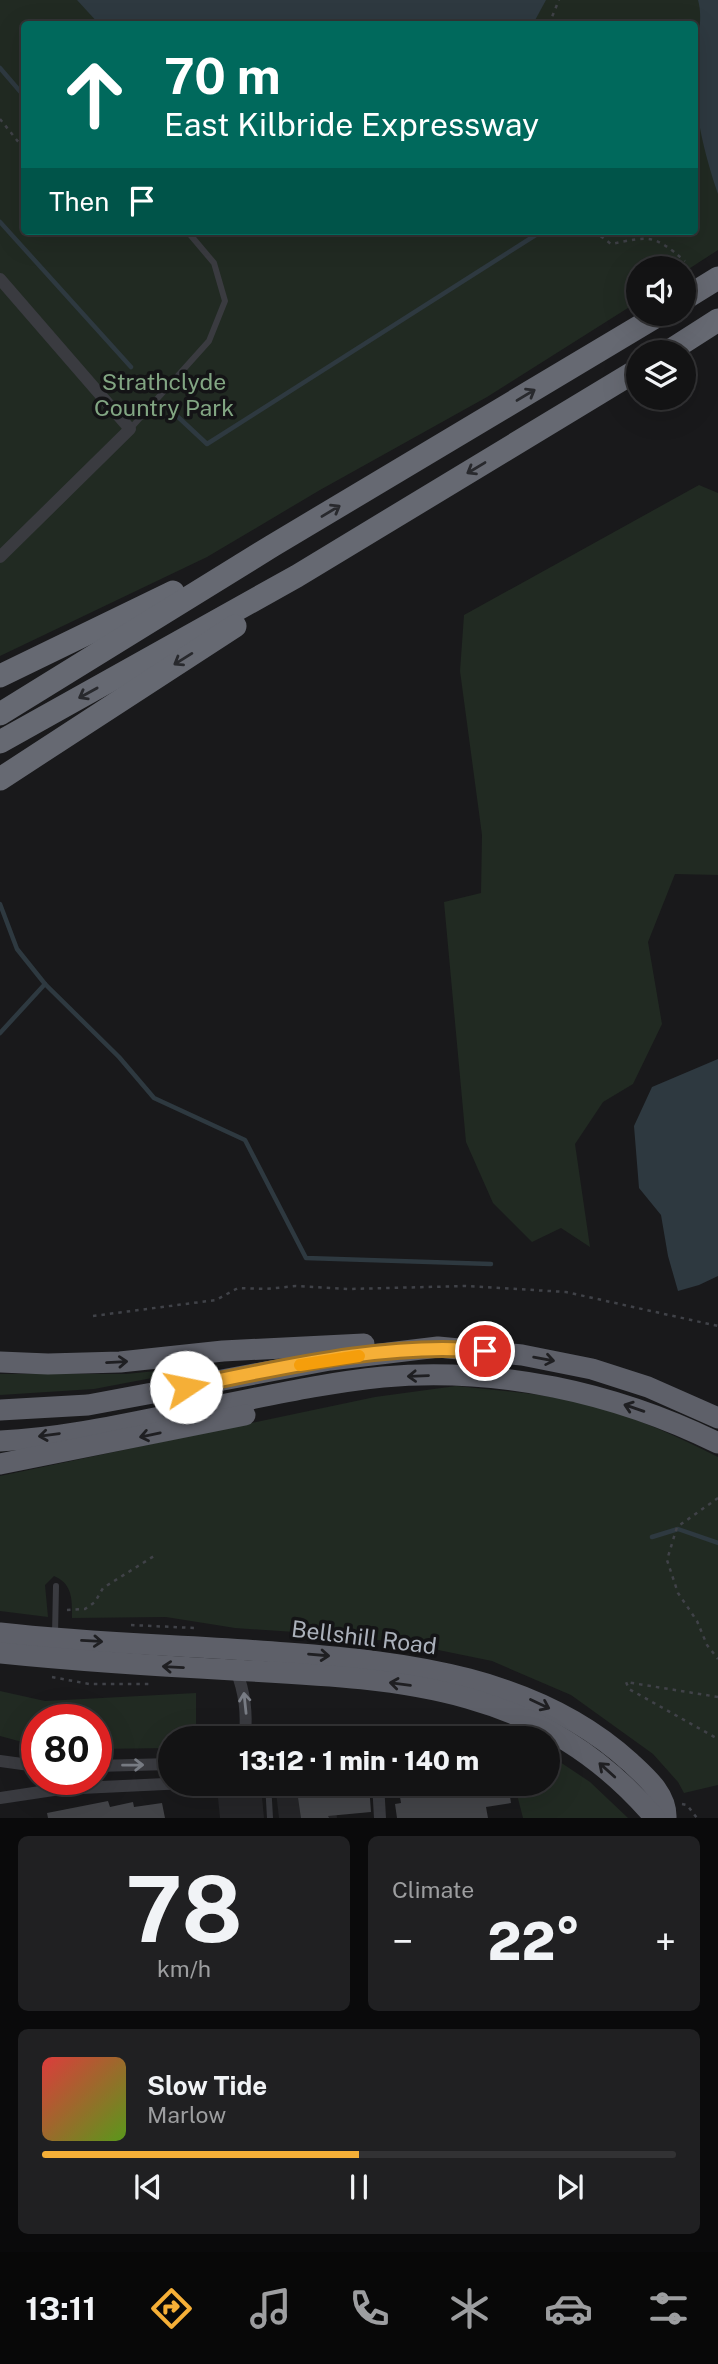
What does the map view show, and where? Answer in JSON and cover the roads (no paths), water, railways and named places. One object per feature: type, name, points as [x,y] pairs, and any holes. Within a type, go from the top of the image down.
[{"type":"highway","points":[[696,292],[718,278]]},
{"type":"highway","points":[[687,340],[718,320]]},
{"type":"highway","points":[[0,714],[272,546],[641,326]]},
{"type":"highway","points":[[0,742],[297,576],[626,377]]},
{"type":"highway","points":[[0,676],[272,546]]},
{"type":"highway","points":[[0,779],[225,634],[297,576]]},
{"type":"highway","points":[[0,1362],[120,1362],[321,1344],[438,1347],[522,1355],[592,1369],[649,1387],[711,1415]]},
{"type":"highway","points":[[0,1410],[88,1405],[330,1360],[438,1347]]},
{"type":"highway","points":[[0,1441],[117,1425],[382,1377],[458,1375],[533,1383],[621,1403],[718,1443]]},
{"type":"highway","points":[[0,1464],[330,1397],[382,1377]]},
{"type":"highway","name":"Bellshill Road","points":[[0,1633],[54,1639],[370,1659],[450,1674],[502,1688],[542,1704],[622,1755],[663,1797],[667,1810],[666,1818]]},
{"type":"highway","name":"Bellshill Road","points":[[0,1653],[288,1672],[426,1686],[501,1708],[537,1723],[586,1752],[639,1799],[655,1818]]},
{"type":"street","points":[[0,279],[130,429],[0,557]]},
{"type":"street","points":[[236,1670],[243,1689],[246,1726]]},
{"type":"street","points":[[0,1761],[21,1764]]},
{"type":"street","points":[[112,1766],[158,1764]]},
{"type":"street","points":[[0,1798],[60,1789],[158,1784]]},
{"type":"street","points":[[379,1796],[380,1818]]},
{"type":"lane","points":[[130,429],[209,341],[225,301],[214,263],[190,235]]},
{"type":"lane","points":[[54,1639],[56,1586]]},
{"type":"lane","points":[[269,1796],[270,1818]]},
{"type":"waterway","points":[[0,68],[21,92]]},
{"type":"waterway","points":[[0,222],[131,367]]},
{"type":"waterway","points":[[176,415],[207,444],[536,235]]},
{"type":"waterway","points":[[0,904],[17,949],[45,984],[119,1057],[154,1098],[245,1140],[306,1258],[491,1264]]},
{"type":"waterway","points":[[0,1033],[45,984]]},
{"type":"waterway","points":[[652,1537],[678,1529],[718,1543]]},
{"type":"park label","name":"Strathclyde Country Park","points":[[164,394]]}]
